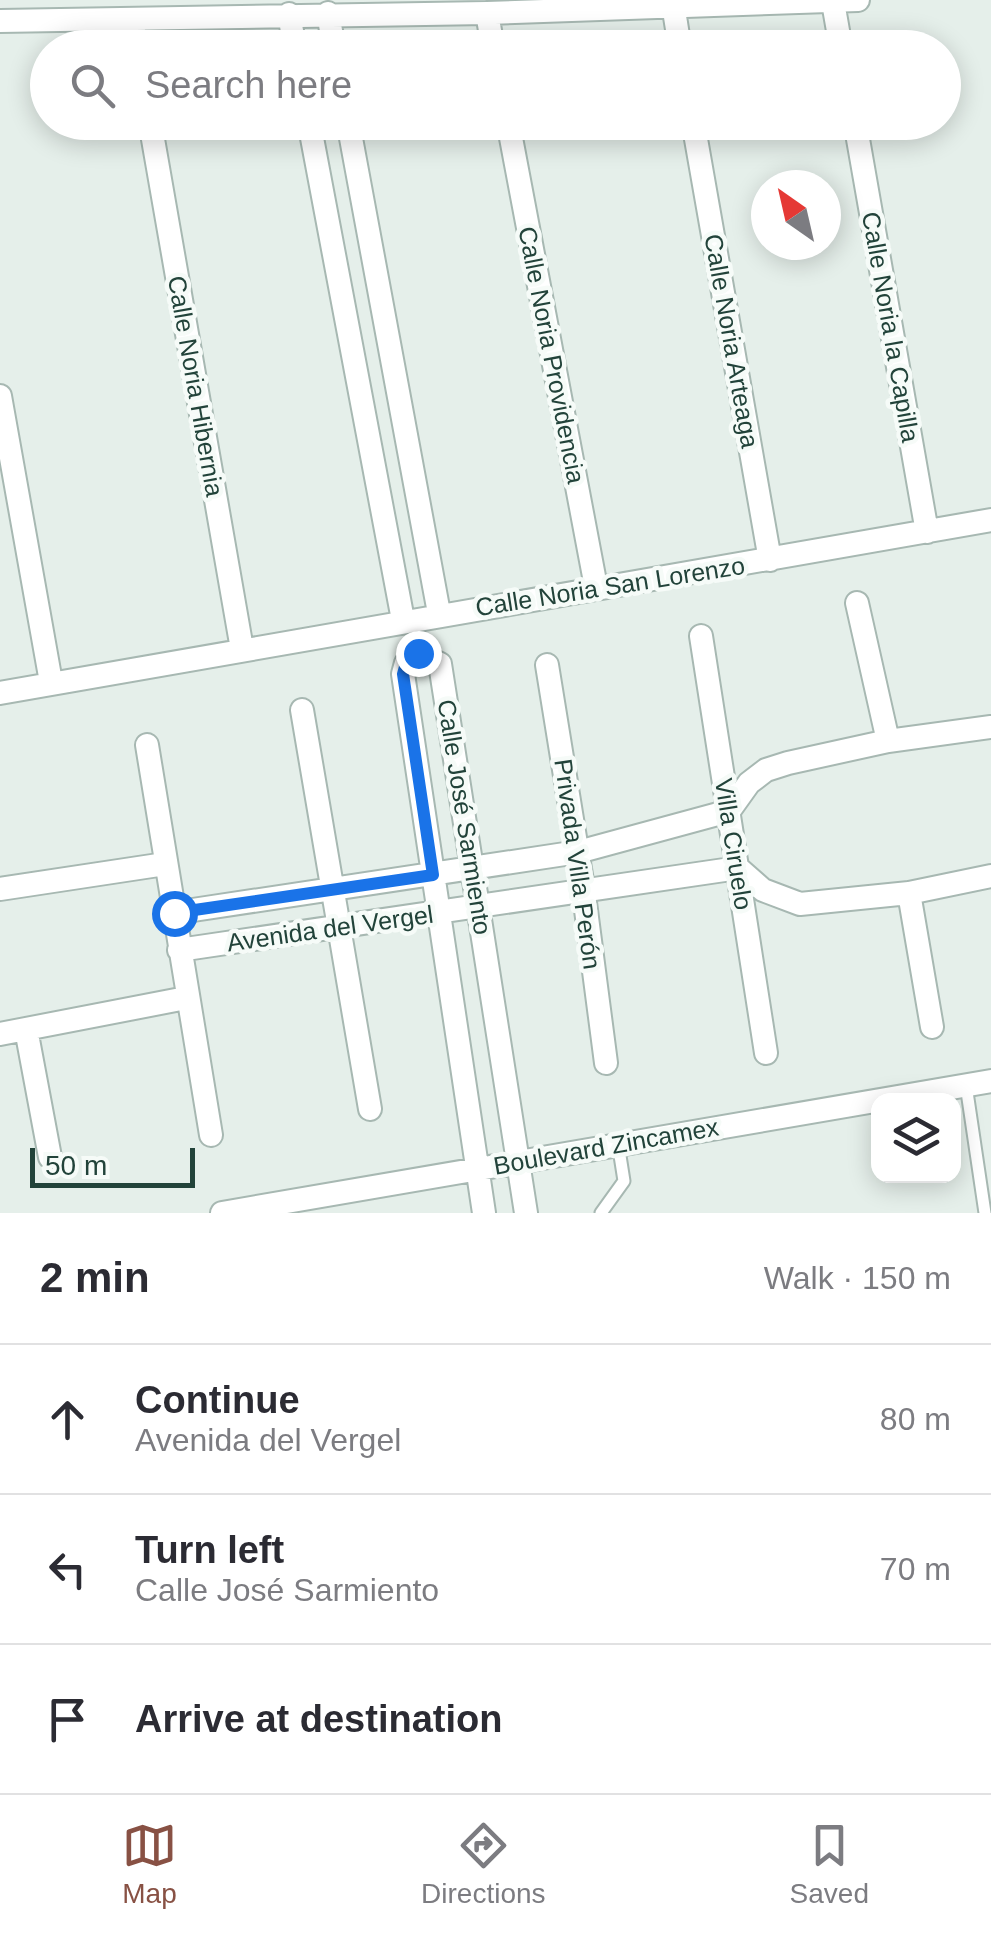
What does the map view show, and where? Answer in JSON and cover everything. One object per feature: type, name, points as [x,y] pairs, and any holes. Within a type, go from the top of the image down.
[{"type":"street","points":[[0,21],[487,13],[858,0]]},
{"type":"street","points":[[834,2],[839,30]]},
{"type":"street","points":[[672,4],[677,30]]},
{"type":"street","points":[[328,13],[331,30]]},
{"type":"street","points":[[487,13],[490,30]]},
{"type":"street","points":[[289,14],[292,30]]},
{"type":"street","points":[[132,20],[134,30]]},
{"type":"street","name":"Calle Noria Hibernia","points":[[153,140],[242,649]]},
{"type":"street","points":[[313,140],[404,620]]},
{"type":"street","points":[[351,140],[438,613]]},
{"type":"street","name":"Calle Noria Providencia","points":[[511,140],[596,586]]},
{"type":"street","name":"Calle Noria Arteaga","points":[[696,140],[770,560]]},
{"type":"street","name":"Calle Noria la Capilla","points":[[858,140],[927,532]]},
{"type":"street","points":[[0,396],[51,682]]},
{"type":"street","name":"Calle Noria San Lorenzo","points":[[0,693],[438,613],[991,520]]},
{"type":"street","points":[[857,603],[888,741]]},
{"type":"street","name":"Villa Ciruelo","points":[[701,636],[766,1053]]},
{"type":"street","name":"Calle José Sarmiento","points":[[484,1213],[403,674],[406,663],[418,653],[440,664],[481,906],[526,1213]]},
{"type":"street","name":"Privada Villa Perón","points":[[547,665],[578,852],[606,1063]]},
{"type":"street","points":[[302,710],[370,1109]]},
{"type":"street","points":[[729,811],[766,770],[888,741],[991,728]]},
{"type":"street","points":[[146,745],[211,1135]]},
{"type":"street","name":"Avenida del Vergel","points":[[174,913],[578,852],[729,811]]},
{"type":"street","points":[[0,888],[164,864]]},
{"type":"street","points":[[738,868],[763,890],[800,904],[909,893],[991,876]]},
{"type":"street","name":"Avenida del Vergel","points":[[179,950],[481,906],[583,887],[738,868]]},
{"type":"street","points":[[909,893],[932,1027]]},
{"type":"street","points":[[0,1034],[186,998]]},
{"type":"street","points":[[26,1030],[50,1156]]},
{"type":"street","name":"Boulevard Zincamex","points":[[222,1213],[991,1081]]},
{"type":"lane","points":[[966,1086],[985,1213]]},
{"type":"lane","points":[[601,1213],[624,1181],[618,1144]]},
{"type":"route","points":[[174,913],[433,875],[403,674],[406,663],[418,653]]}]
